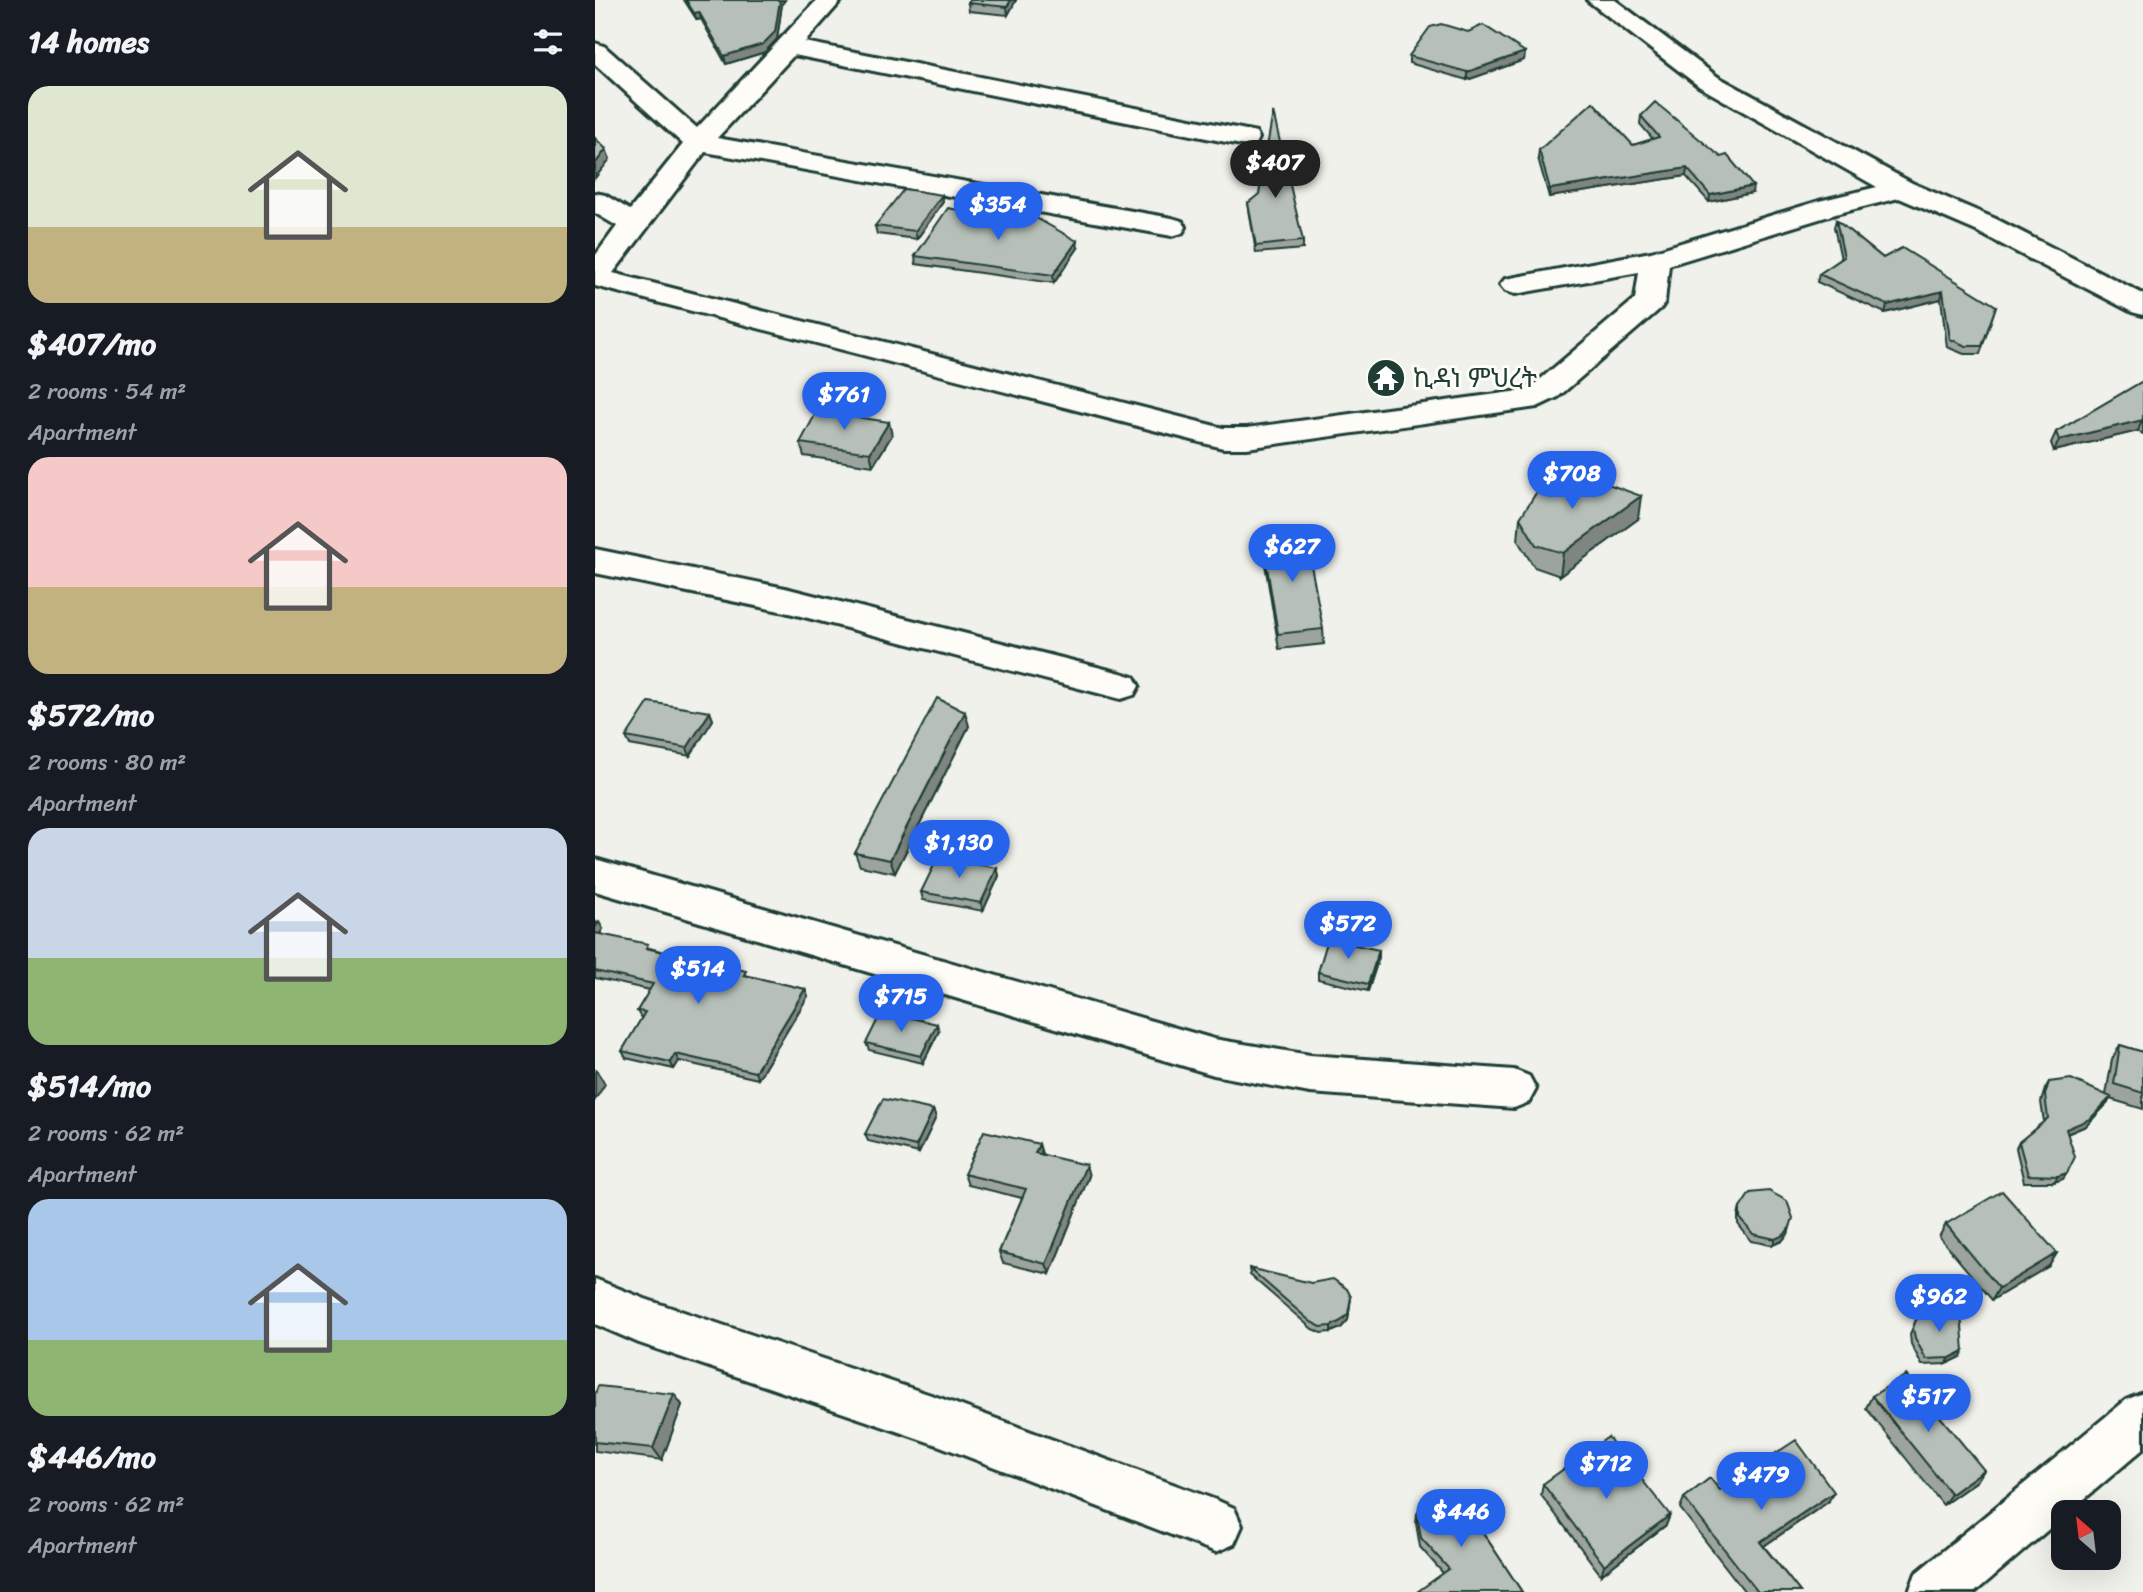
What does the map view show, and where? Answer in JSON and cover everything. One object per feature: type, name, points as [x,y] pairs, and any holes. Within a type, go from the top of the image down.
[{"type":"street","points":[[830,0],[698,142],[595,277],[1209,434],[1247,438],[1526,400],[1547,390],[1650,302],[1654,260]]},
{"type":"street","points":[[1599,0],[1709,82],[1902,190],[1986,225],[2143,306]]},
{"type":"street","points":[[789,47],[1246,138]]},
{"type":"street","points":[[595,51],[698,142],[1173,228]]},
{"type":"street","points":[[1515,285],[1654,260],[1829,207],[1902,190]]},
{"type":"street","points":[[595,201],[633,224]]},
{"type":"street","points":[[595,561],[786,600],[1121,686]]},
{"type":"street","points":[[595,875],[1215,1057],[1310,1074],[1514,1089]]},
{"type":"street","points":[[595,1301],[639,1320],[940,1422],[1216,1526]]},
{"type":"street","points":[[1935,1592],[2143,1417]]},
{"type":"building","points":[[686,0],[780,0],[775,32],[763,44],[724,56],[699,12],[694,13]]},
{"type":"building","points":[[970,0],[1011,0],[1007,7],[968,3]]},
{"type":"building","points":[[1441,24],[1468,32],[1483,25],[1525,52],[1467,72],[1409,56],[1430,27]]},
{"type":"building","points":[[1593,102],[1633,145],[1659,137],[1641,116],[1655,102],[1721,157],[1727,155],[1753,186],[1710,195],[1687,168],[1550,189],[1539,150]]},
{"type":"building","points":[[1273,112],[1303,241],[1256,246],[1248,203],[1259,194]]},
{"type":"building","points":[[595,138],[606,149],[595,164]]},
{"type":"building","points":[[904,189],[942,195],[915,231],[875,226]]},
{"type":"building","points":[[948,208],[1014,221],[1020,214],[1036,218],[1077,241],[1053,275],[915,256]]},
{"type":"building","points":[[1836,220],[1883,258],[1902,248],[1996,306],[1982,346],[1966,346],[1950,339],[1943,291],[1887,305],[1819,274],[1844,257]]},
{"type":"building","points":[[2143,381],[2143,420],[2059,440],[2056,432]]},
{"type":"building","points":[[817,411],[889,422],[870,453],[800,443]]},
{"type":"building","points":[[1586,476],[1641,496],[1563,553],[1536,545],[1520,518],[1540,487]]},
{"type":"building","points":[[1305,533],[1323,629],[1278,634],[1262,537]]},
{"type":"building","points":[[937,698],[965,712],[890,860],[855,853]]},
{"type":"building","points":[[649,702],[710,712],[687,748],[626,737]]},
{"type":"building","points":[[938,857],[997,868],[981,903],[921,892]]},
{"type":"building","points":[[595,933],[648,944],[646,948],[746,971],[744,975],[805,989],[755,1072],[675,1054],[670,1062],[622,1051],[645,1012],[637,1011],[653,984],[595,971]]},
{"type":"building","points":[[1328,939],[1379,950],[1368,984],[1318,972]]},
{"type":"building","points":[[882,1011],[937,1024],[921,1056],[866,1043]]},
{"type":"building","points":[[2120,1045],[2143,1052],[2143,1093],[2114,1084]]},
{"type":"building","points":[[2071,1079],[2111,1097],[2090,1119],[2066,1129],[2075,1157],[2067,1173],[2058,1176],[2028,1175],[2019,1142],[2048,1118],[2045,1095],[2049,1082]]},
{"type":"building","points":[[883,1099],[933,1110],[916,1146],[865,1134]]},
{"type":"building","points":[[984,1131],[1039,1144],[1035,1153],[1086,1165],[1046,1264],[999,1252],[1026,1189],[964,1174]]},
{"type":"building","points":[[1769,1191],[1787,1201],[1793,1218],[1784,1235],[1775,1239],[1753,1234],[1740,1218],[1740,1208],[1750,1193]]},
{"type":"building","points":[[2002,1191],[2057,1253],[1999,1288],[1946,1224]]},
{"type":"building","points":[[1249,1268],[1311,1283],[1333,1279],[1347,1289],[1351,1297],[1348,1314],[1331,1326],[1321,1327],[1311,1322]]},
{"type":"building","points":[[1931,1310],[1961,1313],[1964,1351],[1950,1358],[1926,1359],[1913,1328],[1922,1313]]},
{"type":"building","points":[[1906,1375],[1984,1470],[1951,1494],[1872,1396]]},
{"type":"building","points":[[598,1386],[674,1394],[653,1448],[595,1442],[595,1394]]},
{"type":"building","points":[[1608,1437],[1670,1515],[1604,1565],[1543,1484]]},
{"type":"building","points":[[1796,1440],[1834,1492],[1760,1542],[1800,1592],[1758,1592],[1684,1498],[1710,1478],[1720,1490]]},
{"type":"building","points":[[1442,1492],[1463,1498],[1471,1506],[1476,1522],[1522,1592],[1417,1592],[1449,1569],[1421,1538],[1417,1514],[1423,1503]]},
{"type":"place","name":"ኪዳነ ምህረት","points":[[1386,378]]}]
